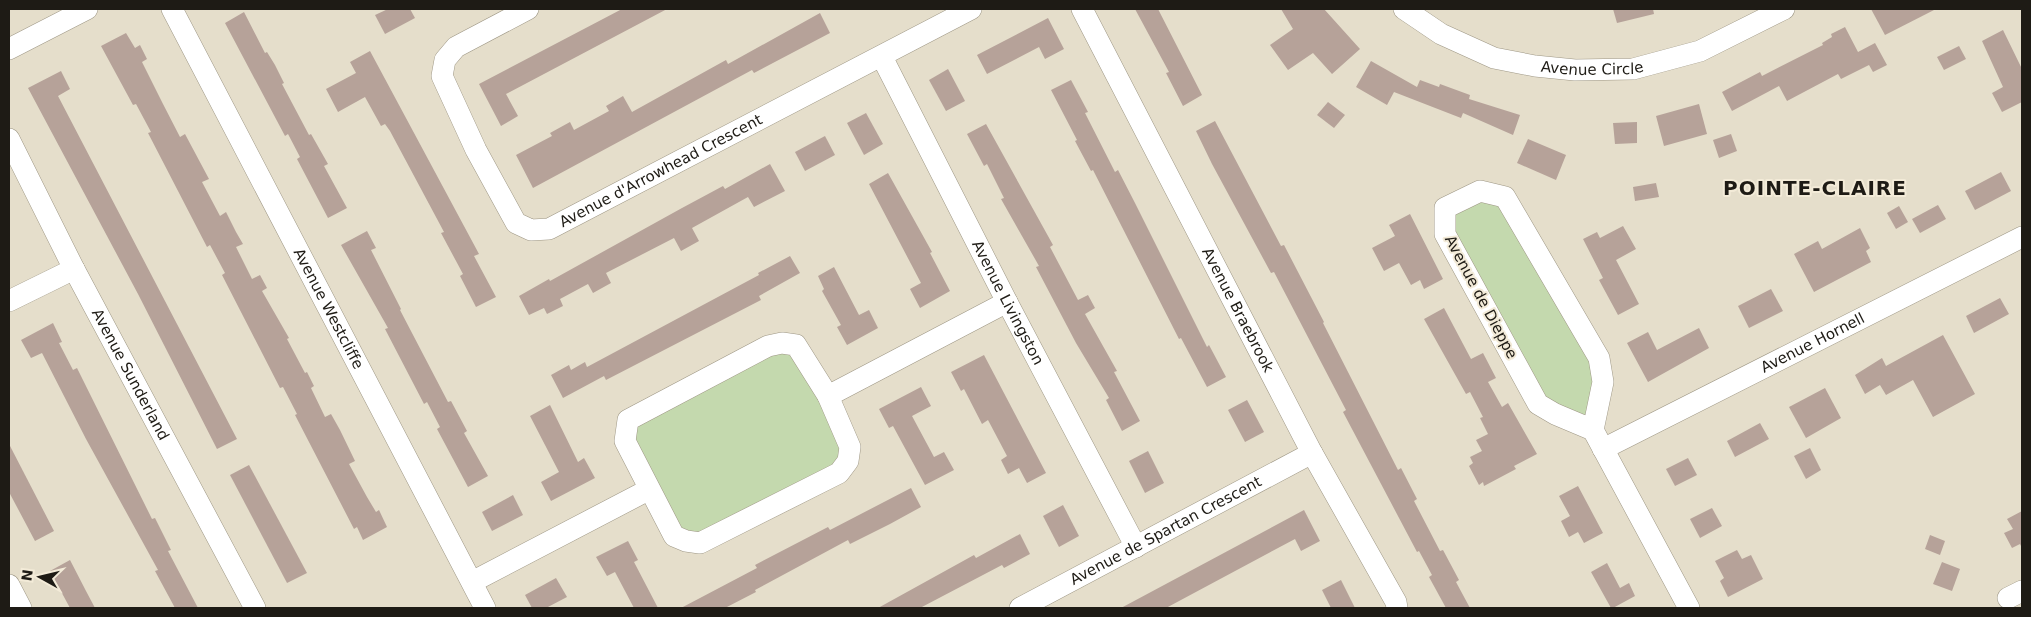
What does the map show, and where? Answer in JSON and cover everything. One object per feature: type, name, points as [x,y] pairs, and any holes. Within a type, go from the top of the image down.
[{"type":"street","points":[[9,49],[88,9]]},
{"type":"street","name":"Avenue Westcliffe","points":[[172,9],[485,608]]},
{"type":"street","name":"Avenue d'Arrowhead Crescent","points":[[528,9],[456,47],[446,60],[442,76],[476,150],[516,223],[531,230],[549,229],[971,9]]},
{"type":"street","name":"Avenue Braebrook","points":[[1082,9],[1312,453],[1398,608]]},
{"type":"street","name":"Avenue Circle","points":[[1404,9],[1441,34],[1494,58],[1536,66],[1575,70],[1632,69],[1700,51],[1784,9]]},
{"type":"street","name":"Avenue Livingston","points":[[882,57],[1007,302],[1136,547]]},
{"type":"street","name":"Avenue Sunderland","points":[[9,139],[74,269],[254,608]]},
{"type":"street","name":"Avenue de Dieppe","points":[[1480,191],[1505,197],[1599,358],[1603,382],[1593,430],[1555,414],[1538,404],[1445,234],[1445,208],[1480,191]]},
{"type":"street","name":"Avenue Hornell","points":[[1603,449],[2022,237]]},
{"type":"street","points":[[9,301],[74,269]]},
{"type":"street","points":[[828,396],[1007,302]]},
{"type":"street","points":[[782,343],[796,345],[828,396],[850,447],[848,461],[839,473],[700,543],[686,541],[674,536],[648,490],[625,441],[628,420],[768,346],[782,343]]},
{"type":"street","points":[[1593,430],[1688,608]]},
{"type":"street","name":"Avenue de Spartan Crescent","points":[[1020,608],[1312,453]]},
{"type":"street","points":[[472,582],[648,490]]},
{"type":"street","points":[[9,585],[21,608]]},
{"type":"green space","points":[[1505,197],[1599,358],[1593,430],[1555,414],[1445,234],[1445,208]]},
{"type":"green space","points":[[796,345],[848,461],[686,541],[648,490],[628,420]]},
{"type":"building","points":[[388,9],[410,9],[415,18],[385,34],[375,15]]},
{"type":"building","points":[[622,9],[667,9],[506,94],[518,116],[501,126],[479,84]]},
{"type":"building","points":[[1135,9],[1158,9],[1202,95],[1183,106],[1166,73],[1169,72]]},
{"type":"building","points":[[1281,9],[1324,9],[1360,49],[1332,74],[1313,53],[1288,70],[1270,45],[1293,29]]},
{"type":"building","points":[[1613,9],[1653,9],[1654,14],[1617,23]]},
{"type":"building","points":[[1871,9],[1936,9],[1885,35]]},
{"type":"building","points":[[244,12],[265,53],[267,52],[275,65],[284,83],[282,84],[309,135],[311,134],[328,164],[324,166],[347,208],[328,218],[297,159],[300,157],[288,134],[285,136],[225,23]]},
{"type":"building","points":[[820,13],[830,33],[754,73],[752,70],[533,188],[516,155],[552,136],[550,133],[570,122],[574,130],[609,111],[606,106],[623,96],[632,112],[726,60],[728,64]]},
{"type":"building","points":[[1048,18],[1064,49],[1045,59],[1039,47],[987,74],[977,55]]},
{"type":"building","points":[[1845,27],[1858,52],[1875,43],[1887,65],[1873,72],[1869,65],[1841,79],[1838,74],[1787,101],[1779,86],[1732,111],[1722,92],[1760,72],[1762,76],[1823,45],[1822,43],[1832,37],[1831,34]]},
{"type":"building","points":[[2003,30],[2022,69],[2022,102],[2002,112],[1992,93],[2003,87],[1982,41]]},
{"type":"building","points":[[126,33],[135,48],[140,45],[147,59],[142,62],[163,104],[180,137],[185,134],[209,179],[202,182],[220,216],[226,212],[243,244],[236,247],[252,279],[260,275],[267,288],[262,291],[289,338],[287,339],[305,373],[307,372],[314,386],[311,388],[325,417],[331,414],[355,461],[349,464],[376,512],[379,510],[387,527],[363,540],[357,527],[354,529],[295,415],[297,414],[283,387],[280,388],[222,275],[225,273],[210,245],[207,247],[148,133],[151,132],[136,104],[133,105],[101,46]]},
{"type":"building","points":[[1959,46],[1966,59],[1944,70],[1937,57]]},
{"type":"building","points":[[370,51],[479,254],[474,256],[496,297],[476,307],[460,276],[463,274],[441,233],[444,232],[390,131],[385,124],[381,126],[365,97],[338,112],[326,89],[356,73],[350,62]]},
{"type":"building","points":[[1371,61],[1417,87],[1420,80],[1439,87],[1440,84],[1470,95],[1469,99],[1520,115],[1513,135],[1463,113],[1461,118],[1394,92],[1387,105],[1356,87]]},
{"type":"building","points":[[948,69],[965,101],[946,111],[929,80]]},
{"type":"building","points":[[61,71],[70,89],[58,96],[237,439],[217,449],[138,294],[28,88]]},
{"type":"building","points":[[1071,80],[1088,112],[1085,113],[1115,172],[1118,170],[1207,347],[1209,345],[1226,377],[1207,387],[1181,338],[1179,339],[1093,170],[1091,171],[1075,141],[1077,140],[1051,90]]},
{"type":"building","points":[[1328,102],[1345,115],[1334,128],[1317,115]]},
{"type":"building","points":[[1699,104],[1707,134],[1664,146],[1656,116]]},
{"type":"building","points":[[866,113],[883,144],[864,155],[847,123]]},
{"type":"building","points":[[1215,121],[1281,246],[1284,245],[1398,470],[1401,468],[1417,499],[1414,501],[1440,551],[1443,550],[1459,580],[1456,582],[1470,608],[1446,608],[1429,577],[1432,575],[1419,551],[1417,552],[1343,412],[1346,410],[1274,272],[1271,273],[1212,164],[1196,131]]},
{"type":"building","points":[[1637,122],[1637,143],[1615,144],[1613,123]]},
{"type":"building","points":[[986,124],[1053,245],[1050,247],[1078,300],[1088,295],[1095,308],[1085,314],[1117,371],[1114,372],[1140,421],[1122,431],[1106,400],[1109,398],[1076,343],[1036,267],[1039,266],[1001,199],[1004,198],[987,164],[984,166],[967,134]]},
{"type":"building","points":[[1731,134],[1737,151],[1719,158],[1713,140]]},
{"type":"building","points":[[825,136],[835,155],[805,171],[795,152]]},
{"type":"building","points":[[1528,139],[1566,155],[1556,180],[1517,163]]},
{"type":"building","points":[[770,164],[785,191],[754,207],[748,197],[692,228],[699,241],[681,251],[674,238],[606,273],[611,283],[593,293],[588,284],[560,299],[563,306],[547,314],[544,308],[529,315],[519,296],[549,279],[550,281],[723,186],[725,189]]},
{"type":"building","points":[[2001,172],[2011,191],[1975,210],[1965,191]]},
{"type":"building","points":[[888,173],[932,252],[930,253],[950,291],[920,308],[910,289],[921,283],[869,184]]},
{"type":"building","points":[[1656,183],[1659,197],[1635,201],[1633,187]]},
{"type":"building","points":[[1938,205],[1946,219],[1920,233],[1912,219]]},
{"type":"building","points":[[1899,206],[1908,222],[1896,229],[1887,213]]},
{"type":"building","points":[[1410,214],[1443,279],[1424,289],[1420,280],[1411,285],[1399,263],[1384,271],[1372,248],[1395,236],[1389,225]]},
{"type":"building","points":[[1623,226],[1636,249],[1616,260],[1639,304],[1618,315],[1599,280],[1603,278],[1583,239],[1597,232],[1600,238]]},
{"type":"building","points":[[1860,228],[1870,248],[1866,251],[1871,262],[1814,292],[1794,254],[1818,241],[1822,249]]},
{"type":"building","points":[[367,231],[376,248],[371,250],[400,310],[448,402],[451,401],[467,431],[464,433],[488,476],[468,487],[437,429],[440,427],[427,402],[424,404],[385,329],[388,328],[341,245]]},
{"type":"building","points":[[790,256],[800,273],[759,296],[761,300],[606,380],[604,376],[563,398],[551,375],[569,365],[571,370],[585,362],[587,367],[759,275],[758,273]]},
{"type":"building","points":[[834,267],[859,315],[869,310],[878,328],[847,345],[837,327],[841,325],[822,291],[824,289],[818,276]]},
{"type":"building","points":[[1771,289],[1783,311],[1749,328],[1738,306]]},
{"type":"building","points":[[2000,298],[2009,314],[1974,333],[1966,316]]},
{"type":"building","points":[[1444,308],[1471,359],[1483,353],[1496,378],[1488,382],[1502,407],[1508,403],[1537,454],[1514,466],[1516,469],[1484,486],[1483,482],[1479,485],[1469,466],[1473,463],[1470,457],[1482,451],[1476,440],[1488,434],[1480,418],[1483,417],[1470,392],[1466,394],[1424,319]]},
{"type":"building","points":[[53,323],[62,342],[59,343],[73,370],[77,368],[152,519],[155,518],[171,550],[168,551],[198,608],[175,608],[155,571],[158,570],[86,439],[42,353],[31,358],[21,340]]},
{"type":"building","points":[[1699,328],[1709,348],[1648,382],[1627,343],[1648,332],[1657,350]]},
{"type":"building","points":[[1943,335],[1975,394],[1933,417],[1913,380],[1886,395],[1880,385],[1865,394],[1855,375],[1882,358],[1886,366]]},
{"type":"building","points":[[984,355],[1046,473],[1027,483],[1019,468],[1008,474],[1001,460],[1007,456],[988,420],[982,424],[964,389],[961,391],[951,372]]},
{"type":"building","points":[[921,387],[931,406],[912,416],[934,457],[944,452],[954,470],[925,485],[893,426],[889,428],[879,409]]},
{"type":"building","points":[[1825,388],[1841,418],[1806,438],[1789,407]]},
{"type":"building","points":[[1247,400],[1264,432],[1245,442],[1228,410]]},
{"type":"building","points":[[550,405],[578,462],[584,458],[595,478],[551,501],[541,482],[559,472],[530,416]]},
{"type":"building","points":[[1760,423],[1769,439],[1735,457],[1727,441]]},
{"type":"building","points":[[9,444],[54,531],[35,541],[9,492]]},
{"type":"building","points":[[1810,448],[1821,470],[1806,479],[1794,456]]},
{"type":"building","points":[[1148,451],[1164,483],[1145,493],[1129,461]]},
{"type":"building","points":[[1688,458],[1697,475],[1675,486],[1666,469]]},
{"type":"building","points":[[249,465],[307,573],[287,583],[230,475]]},
{"type":"building","points":[[1578,486],[1603,533],[1584,543],[1578,532],[1569,537],[1561,521],[1570,516],[1559,496]]},
{"type":"building","points":[[911,488],[921,507],[890,524],[850,544],[848,540],[725,608],[681,608],[757,568],[755,565],[828,527],[830,530]]},
{"type":"building","points":[[513,495],[523,515],[492,531],[482,512]]},
{"type":"building","points":[[1063,505],[1079,536],[1059,547],[1043,516]]},
{"type":"building","points":[[1712,508],[1722,526],[1700,538],[1690,519]]},
{"type":"building","points":[[1304,510],[1320,541],[1301,551],[1295,539],[1166,608],[1121,608]]},
{"type":"building","points":[[2022,511],[2022,548],[2020,544],[2012,548],[2004,533],[2013,529],[2007,519]]},
{"type":"building","points":[[1020,534],[1030,554],[1004,568],[1002,565],[920,608],[878,608],[974,555],[976,558]]},
{"type":"building","points":[[1930,535],[1945,541],[1940,555],[1925,549]]},
{"type":"building","points":[[628,541],[638,560],[634,562],[658,608],[634,608],[615,572],[607,576],[596,557]]},
{"type":"building","points":[[1737,550],[1742,559],[1751,555],[1763,579],[1728,597],[1720,581],[1724,578],[1715,561]]},
{"type":"building","points":[[70,560],[95,608],[70,608],[50,571]]},
{"type":"building","points":[[1942,562],[1960,569],[1952,591],[1933,584]]},
{"type":"building","points":[[1607,563],[1620,588],[1629,583],[1635,596],[1613,608],[1611,608],[1591,572]]},
{"type":"building","points":[[556,578],[567,597],[546,608],[532,608],[525,595]]},
{"type":"building","points":[[1341,580],[1355,608],[1331,608],[1322,590]]},
{"type":"district","name":"POINTE-CLAIRE","points":[[1815,188]]}]
